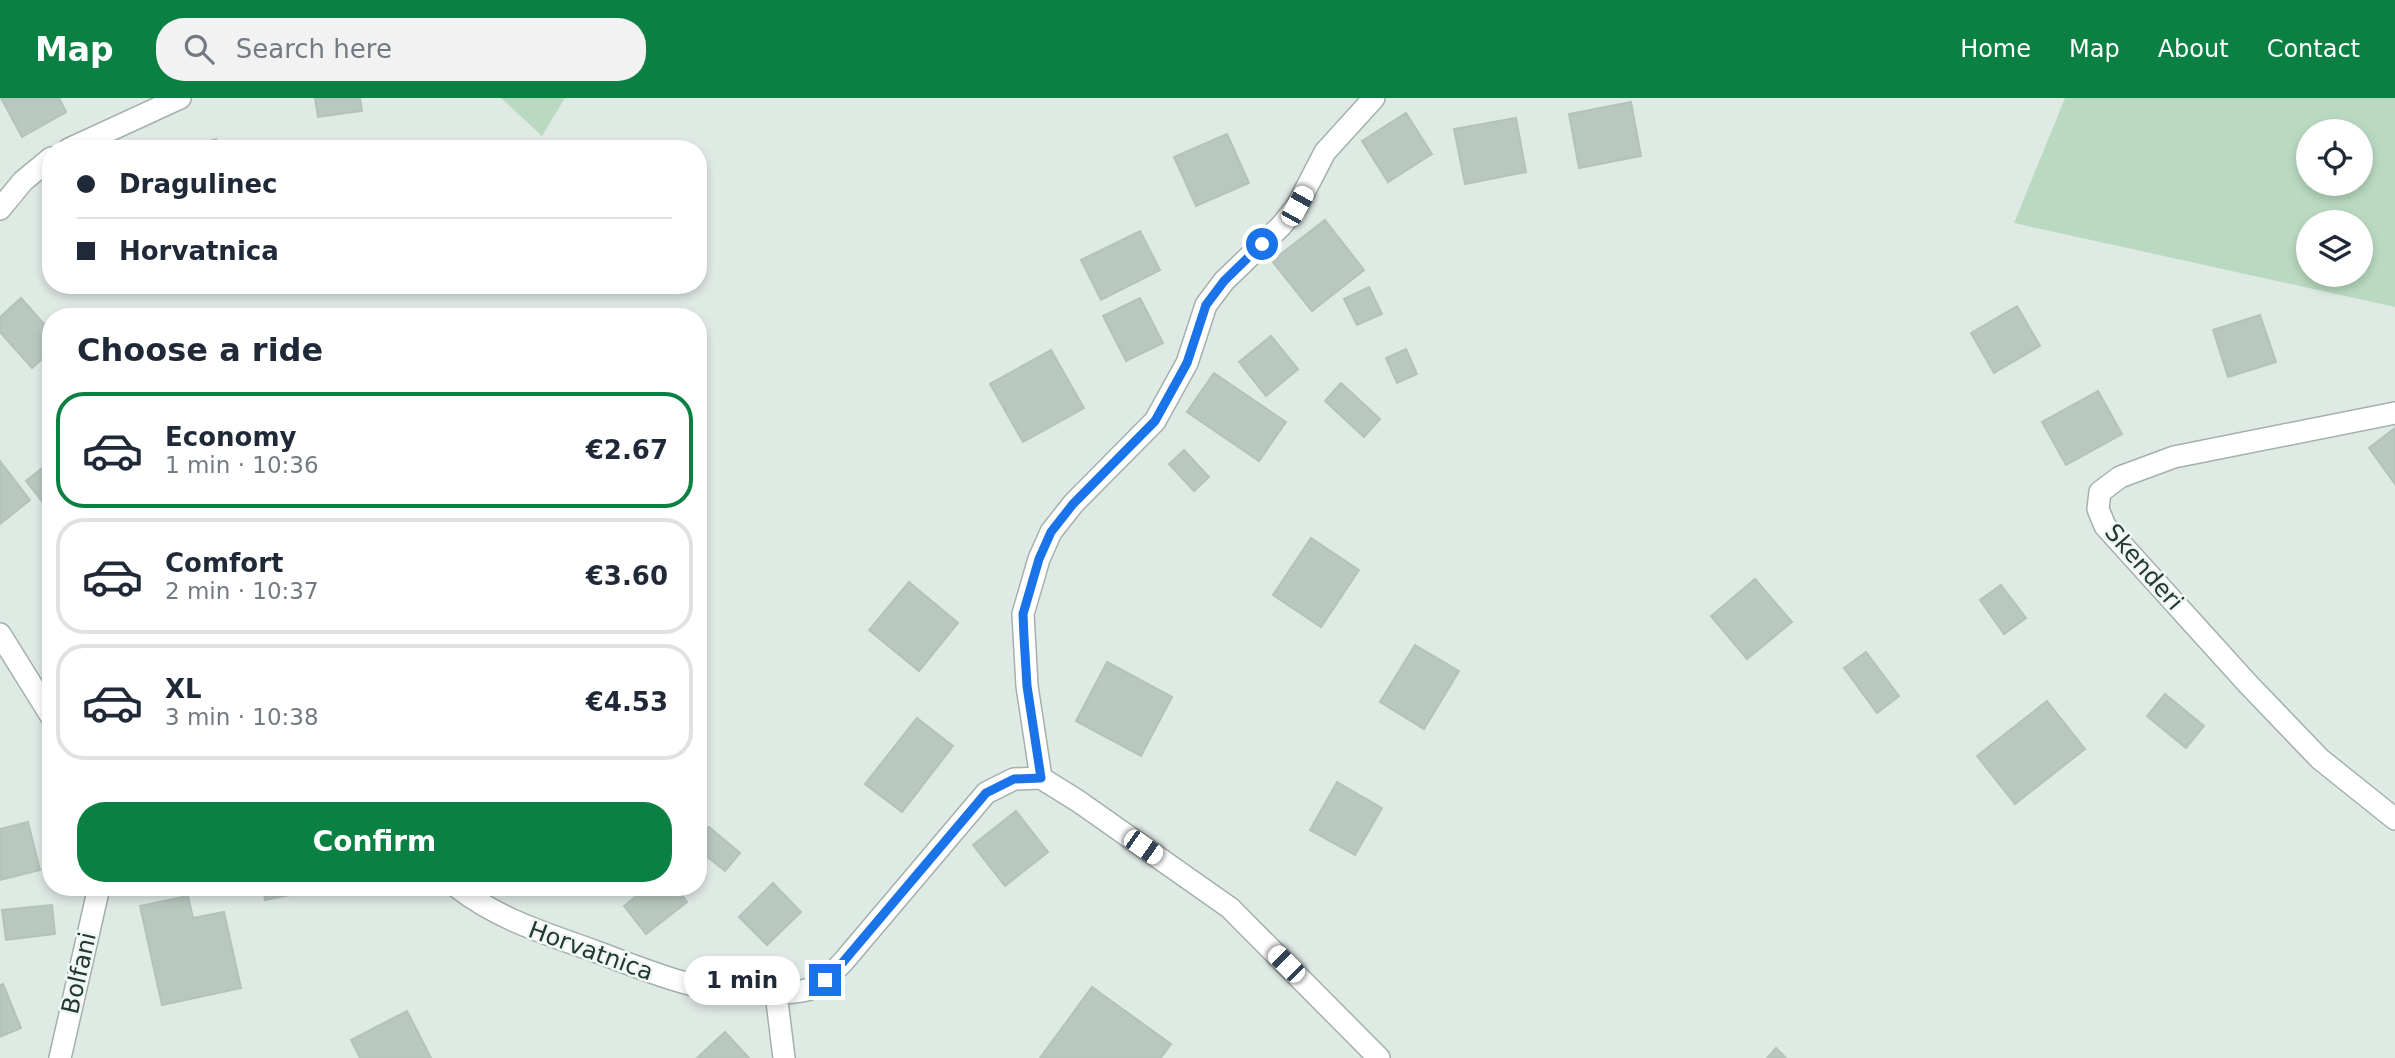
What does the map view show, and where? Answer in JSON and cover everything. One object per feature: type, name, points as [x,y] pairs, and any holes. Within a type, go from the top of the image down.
[{"type":"street","points":[[89,140],[180,98]]},
{"type":"street","points":[[1374,98],[1325,152],[1289,216],[1224,281],[1206,305],[1187,363],[1155,421],[1073,504],[1051,532],[1039,559],[1023,614],[1027,686],[1041,778],[1230,908],[1379,1058]]},
{"type":"street","points":[[0,209],[23,181],[42,165]]},
{"type":"street","name":"Skenderi","points":[[2395,413],[2174,457],[2120,477],[2100,492],[2098,509],[2105,526],[2266,703],[2320,759],[2395,819]]},
{"type":"street","points":[[0,634],[42,702]]},
{"type":"street","name":"Horvatnica","points":[[468,896],[515,923],[669,980],[730,992],[776,993],[810,989],[825,980],[843,962],[986,793],[1014,779],[1041,778]]},
{"type":"street","name":"Bolfani","points":[[60,1058],[97,896]]},
{"type":"street","points":[[776,993],[784,1058]]},
{"type":"green space","points":[[501,98],[565,98],[542,136]]},
{"type":"green space","points":[[2065,98],[2395,98],[2395,307],[2304,287],[2373,287],[2373,210],[2296,210],[2296,285],[2014,223]]},
{"type":"building","points":[[1,98],[59,98],[66,112],[22,137]]},
{"type":"building","points":[[315,98],[360,98],[362,111],[318,117]]},
{"type":"building","points":[[1631,102],[1641,156],[1579,168],[1569,114]]},
{"type":"building","points":[[1406,113],[1432,154],[1388,182],[1362,141]]},
{"type":"building","points":[[1516,118],[1526,172],[1465,184],[1454,129]]},
{"type":"building","points":[[1227,134],[1249,183],[1196,206],[1174,157]]},
{"type":"building","points":[[1325,220],[1364,270],[1312,311],[1272,261]]},
{"type":"building","points":[[1140,231],[1160,270],[1101,300],[1081,260]]},
{"type":"building","points":[[1369,287],[1382,314],[1357,325],[1344,299]]},
{"type":"building","points":[[21,298],[42,322],[42,359],[32,368],[0,332],[0,317]]},
{"type":"building","points":[[1140,298],[1163,343],[1126,361],[1103,316]]},
{"type":"building","points":[[2017,306],[2040,346],[1994,373],[1971,333]]},
{"type":"building","points":[[2260,315],[2276,362],[2228,377],[2213,330]]},
{"type":"building","points":[[1271,336],[1298,369],[1266,396],[1239,362]]},
{"type":"building","points":[[1406,349],[1417,374],[1397,383],[1386,358]]},
{"type":"building","points":[[1051,350],[1084,408],[1023,442],[990,384]]},
{"type":"building","points":[[1214,373],[1286,422],[1259,461],[1187,412]]},
{"type":"building","points":[[1341,383],[1380,419],[1364,437],[1325,401]]},
{"type":"building","points":[[2098,391],[2122,434],[2066,465],[2042,422]]},
{"type":"building","points":[[2395,428],[2395,484],[2369,448]]},
{"type":"building","points":[[1184,450],[1209,477],[1194,491],[1169,464]]},
{"type":"building","points":[[0,461],[30,500],[0,524]]},
{"type":"building","points":[[42,468],[42,501],[26,481]]},
{"type":"building","points":[[1311,538],[1359,570],[1321,627],[1273,595]]},
{"type":"building","points":[[1755,579],[1792,622],[1747,659],[1711,616]]},
{"type":"building","points":[[909,582],[958,623],[919,671],[869,630]]},
{"type":"building","points":[[2001,585],[2026,618],[2004,634],[1980,600]]},
{"type":"building","points":[[1415,645],[1459,671],[1424,729],[1380,702]]},
{"type":"building","points":[[1866,652],[1899,696],[1877,713],[1844,668]]},
{"type":"building","points":[[1107,662],[1172,697],[1141,756],[1076,721]]},
{"type":"building","points":[[2165,694],[2204,726],[2186,748],[2147,716]]},
{"type":"building","points":[[2047,701],[2085,749],[2015,804],[1977,756]]},
{"type":"building","points":[[917,718],[953,746],[902,812],[865,784]]},
{"type":"building","points":[[1337,782],[1382,808],[1355,855],[1310,830]]},
{"type":"building","points":[[1016,811],[1048,852],[1005,886],[973,845]]},
{"type":"building","points":[[28,822],[40,870],[0,880],[0,829]]},
{"type":"building","points":[[709,827],[740,853],[725,871],[707,856]]},
{"type":"building","points":[[773,883],[801,912],[767,945],[739,917]]},
{"type":"building","points":[[188,896],[193,918],[224,912],[241,988],[162,1005],[140,906]]},
{"type":"building","points":[[264,896],[284,896],[265,900]]},
{"type":"building","points":[[637,896],[683,896],[687,902],[646,934],[624,906]]},
{"type":"building","points":[[52,905],[55,934],[6,940],[2,910]]},
{"type":"building","points":[[3,984],[21,1028],[0,1037],[0,985]]},
{"type":"building","points":[[1092,987],[1171,1044],[1161,1058],[1040,1058]]},
{"type":"building","points":[[407,1011],[431,1058],[360,1058],[351,1040]]},
{"type":"building","points":[[725,1032],[749,1058],[697,1058]]},
{"type":"building","points":[[1776,1048],[1786,1058],[1767,1058]]},
{"type":"route","points":[[825,980],[986,793],[1014,779],[1041,778],[1027,686],[1023,614],[1039,559],[1051,532],[1073,504],[1155,421],[1187,363],[1206,305],[1224,281],[1262,244]]}]
